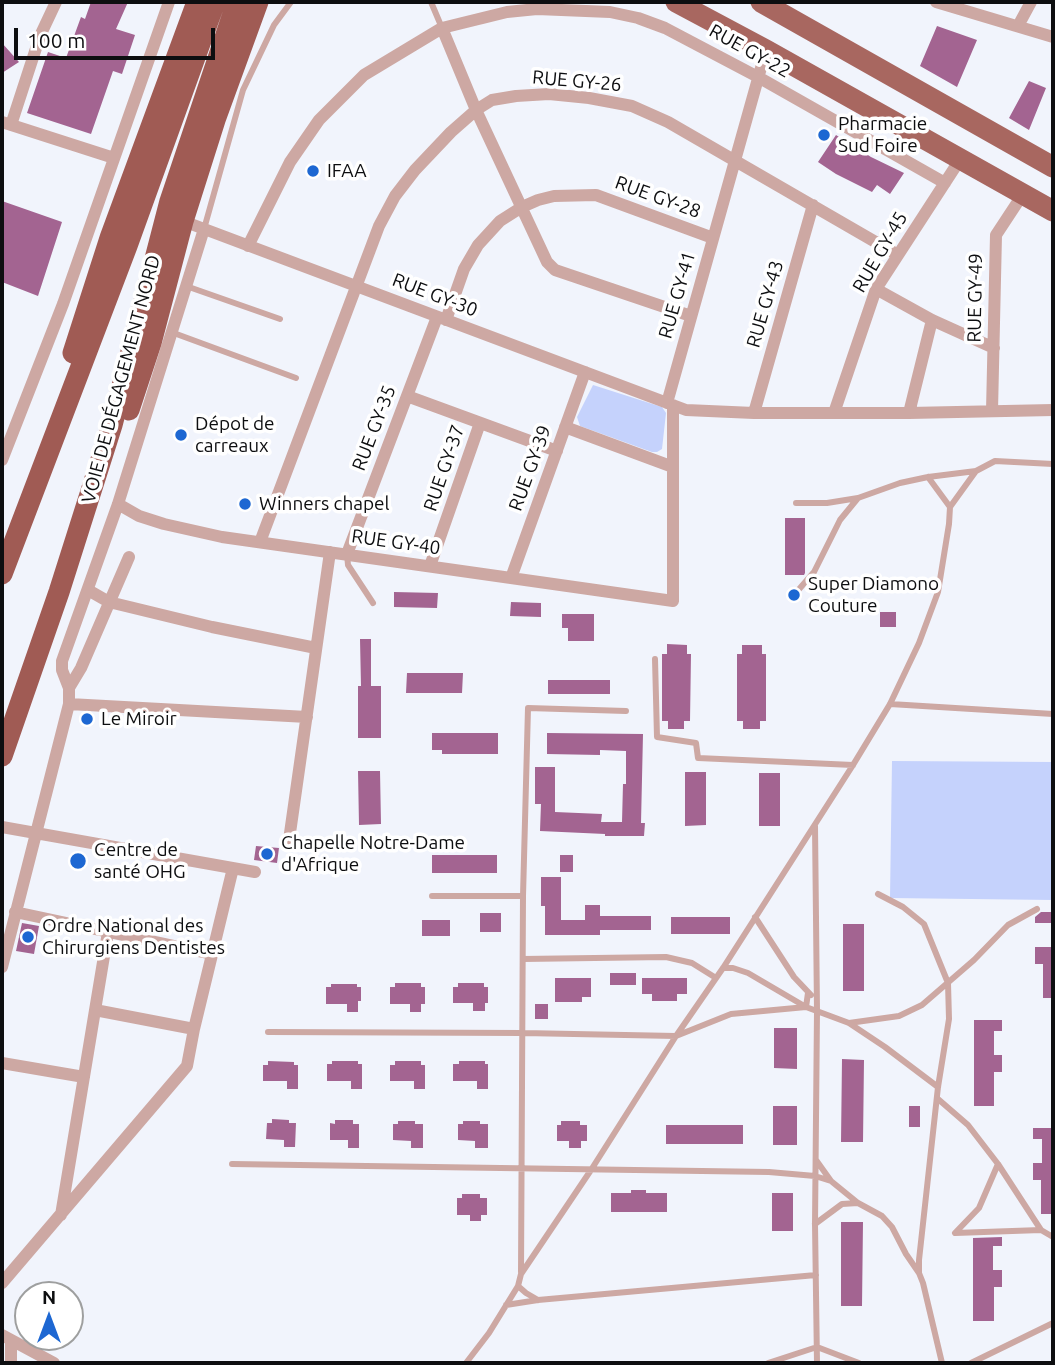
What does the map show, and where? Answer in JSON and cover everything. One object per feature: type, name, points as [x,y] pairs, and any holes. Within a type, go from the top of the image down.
[{"type":"highway","points":[[21,523],[36,466],[110,238],[197,2]]},
{"type":"highway","name":"VOIE DE DÉGAGEMENT NORD","points":[[2,574],[104,307],[215,2]]},
{"type":"highway","name":"VOIE DE DÉGAGEMENT NORD","points":[[2,756],[60,592],[112,425],[170,201],[237,2]]},
{"type":"highway","points":[[60,592],[84,538],[194,225],[215,120],[258,2]]},
{"type":"main road","points":[[676,2],[1053,211]]},
{"type":"main road","points":[[761,2],[1053,167]]},
{"type":"street","points":[[56,2],[4,124],[114,158]]},
{"type":"street","points":[[2,460],[5,443],[63,304],[169,2]]},
{"type":"street","points":[[936,2],[1053,37]]},
{"type":"street","points":[[1018,26],[1031,2]]},
{"type":"street","name":"RUE GY-22","points":[[248,246],[290,162],[319,120],[364,75],[442,28],[488,16],[537,9],[610,12],[666,28],[945,183]]},
{"type":"street","points":[[442,28],[476,110],[547,262],[555,270],[691,316]]},
{"type":"street","name":"RUE GY-41","points":[[673,601],[670,404],[691,316],[766,50]]},
{"type":"street","name":"RUE GY-26","points":[[260,542],[379,226],[395,196],[430,154],[476,110],[492,100],[549,94],[632,106],[668,122],[735,159],[898,255]]},
{"type":"street","name":"RUE GY-45","points":[[834,413],[876,289],[961,158]]},
{"type":"street","name":"RUE GY-49","points":[[992,411],[996,235],[1023,194]]},
{"type":"street","name":"RUE GY-28","points":[[442,318],[478,245],[500,221],[538,200],[554,196],[596,195],[713,238]]},
{"type":"street","name":"RUE GY-43","points":[[754,412],[813,205]]},
{"type":"street","points":[[2,967],[69,704],[69,688],[62,662],[118,505],[186,286],[194,225]]},
{"type":"street","name":"RUE GY-30","points":[[194,225],[686,410],[834,413],[1053,410]]},
{"type":"street","points":[[876,289],[932,320],[993,348]]},
{"type":"street","name":"RUE GY-35","points":[[347,554],[407,396],[442,318]]},
{"type":"street","points":[[909,413],[932,320]]},
{"type":"street","name":"RUE GY-39","points":[[511,578],[585,372]]},
{"type":"street","points":[[407,396],[556,450]]},
{"type":"street","name":"RUE GY-37","points":[[430,566],[480,422]]},
{"type":"street","points":[[565,426],[673,467]]},
{"type":"street","name":"RUE GY-40","points":[[118,505],[139,516],[164,524],[222,537],[673,601]]},
{"type":"street","points":[[289,840],[330,552]]},
{"type":"street","points":[[69,688],[81,668],[130,557]]},
{"type":"street","points":[[88,590],[109,602],[316,648]]},
{"type":"street","points":[[69,704],[307,717]]},
{"type":"street","points":[[2,827],[255,872]]},
{"type":"street","points":[[2,1283],[187,1066],[233,868]]},
{"type":"street","points":[[15,912],[212,954]]},
{"type":"street","points":[[61,1215],[108,932]]},
{"type":"street","points":[[95,1010],[194,1029]]},
{"type":"street","points":[[2,1063],[84,1077]]},
{"type":"street","points":[[7,1338],[11,1363]]},
{"type":"street","points":[[7,1338],[54,1363]]},
{"type":"lane","points":[[194,225],[243,90],[274,25],[291,2]]},
{"type":"lane","points":[[430,2],[442,28]]},
{"type":"lane","points":[[186,286],[280,319]]},
{"type":"lane","points":[[171,332],[296,378]]},
{"type":"lane","points":[[796,503],[827,503],[858,498],[900,483],[976,471],[995,461],[1053,464]]},
{"type":"lane","points":[[521,1274],[723,968],[890,704],[919,643],[938,592],[950,507],[976,471]]},
{"type":"lane","points":[[928,477],[950,507]]},
{"type":"lane","points":[[794,595],[814,572],[840,520],[858,498]]},
{"type":"lane","points":[[347,554],[348,565],[373,603]]},
{"type":"lane","points":[[655,659],[657,737],[696,743],[698,758],[853,765]]},
{"type":"lane","points":[[890,704],[1053,714]]},
{"type":"lane","points":[[466,1363],[489,1333],[518,1286],[521,1274],[523,896],[528,708],[626,711]]},
{"type":"lane","points":[[815,824],[817,1363]]},
{"type":"lane","points":[[878,894],[903,907],[924,924],[948,983],[949,1019],[938,1087],[919,1260],[919,1273],[942,1363]]},
{"type":"lane","points":[[432,896],[523,896]]},
{"type":"lane","points":[[849,1023],[899,1016],[922,1005],[974,960],[1008,925],[1037,909]]},
{"type":"lane","points":[[755,917],[794,978],[808,993],[816,997]]},
{"type":"lane","points":[[523,959],[666,957],[692,963],[716,978]]},
{"type":"lane","points":[[723,968],[748,973],[806,1007],[849,1023],[886,1046],[938,1087]]},
{"type":"lane","points":[[806,1007],[808,993]]},
{"type":"lane","points":[[268,1032],[676,1036],[731,1014],[806,1007]]},
{"type":"lane","points":[[937,1099],[968,1125],[998,1164],[1041,1230],[1053,1237]]},
{"type":"lane","points":[[816,1159],[831,1181],[858,1203],[882,1216],[892,1227],[919,1273]]},
{"type":"lane","points":[[232,1164],[769,1172],[815,1176],[831,1181]]},
{"type":"lane","points":[[998,1164],[979,1208],[955,1233],[1041,1230]]},
{"type":"lane","points":[[815,1224],[842,1204],[858,1203]]},
{"type":"lane","points":[[506,1305],[816,1275]]},
{"type":"lane","points":[[518,1286],[538,1300]]},
{"type":"lane","points":[[974,1362],[1053,1323]]},
{"type":"lane","points":[[768,1363],[817,1347],[859,1363]]},
{"type":"shaded area","points":[[593,385],[662,407],[666,413],[662,449],[652,452],[580,426],[577,417]]},
{"type":"shaded area","points":[[892,761],[1053,762],[1053,900],[890,898]]},
{"type":"building","points":[[91,2],[128,2],[116,29],[135,35],[122,74],[113,71],[91,134],[27,113],[48,52],[66,58],[81,17],[85,19]]},
{"type":"building","points":[[937,26],[977,40],[957,87],[920,66]]},
{"type":"building","points":[[2,43],[19,62],[2,73]]},
{"type":"building","points":[[1029,81],[1046,88],[1029,130],[1009,118]]},
{"type":"building","points":[[836,135],[871,157],[904,173],[890,194],[877,185],[872,192],[818,162]]},
{"type":"building","points":[[2,201],[62,222],[38,296],[2,282]]},
{"type":"building","points":[[785,518],[805,518],[804,575],[785,575]]},
{"type":"building","points":[[394,592],[438,593],[437,608],[394,607]]},
{"type":"building","points":[[511,602],[541,603],[541,617],[510,616]]},
{"type":"building","points":[[880,612],[896,612],[896,627],[880,627]]},
{"type":"building","points":[[562,614],[594,614],[594,641],[568,641],[568,628],[562,628]]},
{"type":"building","points":[[360,639],[371,639],[371,686],[381,686],[381,738],[358,738]]},
{"type":"building","points":[[667,644],[687,645],[687,654],[691,654],[690,721],[684,721],[684,729],[668,729],[668,721],[662,721],[662,654],[667,654]]},
{"type":"building","points":[[742,645],[762,645],[762,654],[766,654],[766,721],[760,721],[760,729],[743,729],[743,721],[737,721],[737,654],[742,654]]},
{"type":"building","points":[[407,673],[463,673],[462,693],[406,693]]},
{"type":"building","points":[[548,680],[610,680],[610,694],[548,694]]},
{"type":"building","points":[[432,733],[498,733],[498,754],[442,754],[442,750],[432,750]]},
{"type":"building","points":[[547,733],[643,734],[641,823],[645,823],[644,836],[540,831],[541,804],[535,804],[535,767],[555,767],[555,812],[602,814],[601,822],[622,822],[623,784],[626,784],[626,751],[600,750],[600,755],[547,754]]},
{"type":"building","points":[[358,771],[380,771],[381,824],[359,825]]},
{"type":"building","points":[[685,772],[706,772],[706,825],[685,826]]},
{"type":"building","points":[[759,773],[780,773],[780,826],[759,826]]},
{"type":"building","name":"Chapelle Notre-Dame d'Afrique","points":[[256,846],[279,848],[277,863],[254,860]]},
{"type":"building","points":[[432,855],[497,855],[497,873],[432,873]]},
{"type":"building","points":[[560,855],[573,855],[573,872],[560,872]]},
{"type":"building","points":[[541,877],[561,877],[561,920],[585,920],[585,905],[600,905],[600,916],[651,916],[651,930],[600,930],[600,935],[545,935]]},
{"type":"building","points":[[1041,912],[1053,912],[1053,923],[1035,923],[1035,917]]},
{"type":"building","points":[[480,913],[501,913],[501,932],[480,932]]},
{"type":"building","points":[[671,917],[730,917],[730,934],[671,934]]},
{"type":"building","points":[[422,920],[450,920],[450,936],[422,936]]},
{"type":"building","name":"Ordre National des Chirurgiens Dentistes","points":[[22,923],[39,926],[34,954],[16,951]]},
{"type":"building","points":[[843,924],[864,924],[864,991],[843,991]]},
{"type":"building","points":[[1035,947],[1053,947],[1053,998],[1043,998],[1043,964],[1035,964]]},
{"type":"building","points":[[610,973],[636,973],[636,985],[610,985]]},
{"type":"building","points":[[555,978],[591,978],[591,997],[582,997],[582,1002],[555,1002]]},
{"type":"building","points":[[642,978],[687,978],[687,994],[677,994],[677,1001],[652,1001],[652,994],[642,994]]},
{"type":"building","points":[[395,983],[421,983],[421,987],[425,987],[425,1004],[421,1004],[421,1012],[410,1012],[410,1004],[390,1004],[390,987],[395,987]]},
{"type":"building","points":[[458,983],[484,983],[484,987],[488,987],[485,1011],[473,1011],[473,1003],[453,1003],[453,987],[458,987]]},
{"type":"building","points":[[331,984],[357,984],[357,987],[361,987],[358,1012],[347,1012],[347,1004],[326,1004],[326,987],[331,987]]},
{"type":"building","points":[[535,1004],[548,1004],[548,1019],[535,1019]]},
{"type":"building","points":[[974,1020],[1002,1020],[1002,1031],[994,1031],[994,1055],[1002,1055],[1002,1072],[994,1072],[994,1106],[974,1106]]},
{"type":"building","points":[[774,1028],[797,1028],[797,1069],[774,1068]]},
{"type":"building","points":[[842,1059],[864,1060],[863,1142],[841,1142]]},
{"type":"building","points":[[268,1061],[294,1062],[294,1065],[298,1065],[298,1089],[287,1089],[287,1081],[263,1081],[263,1065],[268,1065]]},
{"type":"building","points":[[332,1061],[358,1061],[358,1064],[362,1064],[362,1089],[351,1089],[351,1081],[327,1081],[327,1064],[332,1064]]},
{"type":"building","points":[[395,1061],[421,1061],[421,1065],[425,1065],[425,1089],[414,1089],[414,1081],[390,1081],[390,1065],[395,1065]]},
{"type":"building","points":[[459,1061],[485,1061],[485,1064],[488,1064],[488,1089],[477,1089],[477,1081],[453,1081],[453,1064],[459,1064]]},
{"type":"building","points":[[773,1106],[797,1106],[797,1145],[773,1145]]},
{"type":"building","points":[[909,1106],[920,1106],[920,1127],[909,1127]]},
{"type":"building","points":[[272,1119],[296,1123],[295,1147],[284,1147],[284,1140],[266,1139],[267,1123],[272,1123]]},
{"type":"building","points":[[335,1120],[353,1120],[353,1124],[359,1124],[359,1148],[348,1148],[348,1140],[330,1140],[330,1123],[335,1124]]},
{"type":"building","points":[[398,1121],[423,1124],[423,1148],[411,1148],[411,1141],[393,1140],[393,1124],[398,1124]]},
{"type":"building","points":[[463,1121],[488,1124],[488,1148],[475,1148],[475,1141],[458,1140],[458,1124],[463,1124]]},
{"type":"building","points":[[561,1121],[580,1121],[580,1125],[587,1125],[587,1141],[581,1141],[581,1148],[569,1148],[569,1141],[557,1141],[557,1125],[561,1125]]},
{"type":"building","points":[[666,1125],[743,1125],[743,1144],[666,1144]]},
{"type":"building","points":[[1033,1128],[1053,1128],[1053,1214],[1041,1214],[1041,1180],[1033,1180],[1033,1163],[1042,1163],[1042,1139],[1033,1139]]},
{"type":"building","points":[[631,1190],[667,1193],[667,1212],[611,1212],[611,1193],[631,1193]]},
{"type":"building","points":[[772,1193],[793,1193],[793,1231],[772,1231]]},
{"type":"building","points":[[462,1194],[480,1194],[480,1198],[487,1198],[487,1215],[481,1215],[481,1221],[470,1221],[470,1215],[457,1215],[457,1198],[462,1198]]},
{"type":"building","points":[[841,1222],[863,1222],[862,1306],[841,1306]]},
{"type":"building","points":[[1002,1237],[1002,1246],[993,1246],[993,1270],[1002,1270],[1002,1287],[994,1287],[994,1321],[973,1321],[973,1238]]},
{"type":"place","name":"Pharmacie Sud Foire","points":[[824,135]]},
{"type":"place","name":"IFAA","points":[[313,171]]},
{"type":"place","name":"Dépot de carreaux","points":[[181,435]]},
{"type":"place","name":"Winners chapel","points":[[245,504]]},
{"type":"place","name":"Super Diamono Couture","points":[[794,595]]},
{"type":"place","name":"Le Miroir","points":[[87,719]]},
{"type":"place","name":"Chapelle Notre-Dame d'Afrique","points":[[267,854]]},
{"type":"place","name":"Centre de santé OHG","points":[[78,861]]},
{"type":"place","name":"Ordre National des Chirurgiens Dentistes","points":[[28,937]]}]
